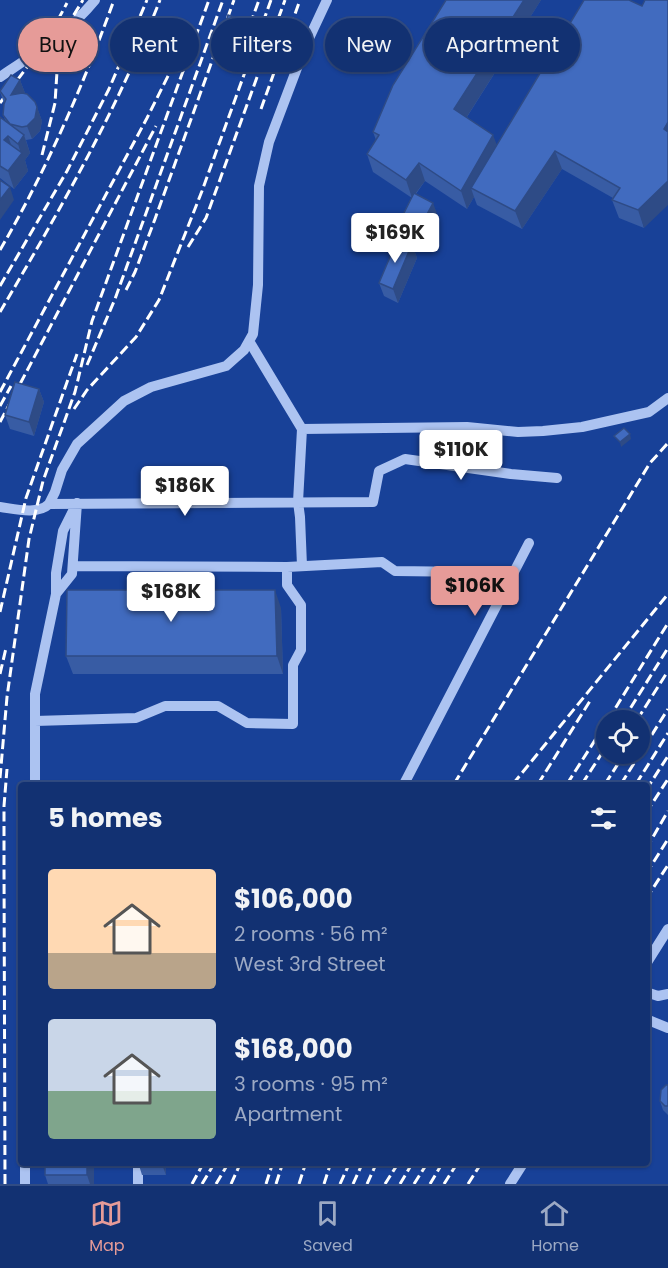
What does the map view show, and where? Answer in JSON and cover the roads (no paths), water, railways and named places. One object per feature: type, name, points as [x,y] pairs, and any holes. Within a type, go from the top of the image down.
[{"type":"street","points":[[0,77],[72,25],[95,0]]},
{"type":"street","points":[[0,507],[44,509],[56,492],[62,470],[77,444],[124,400],[151,387],[226,366],[244,350],[253,334],[258,285],[259,186],[269,142],[305,47],[327,0]]},
{"type":"street","points":[[249,341],[302,429],[298,502],[302,566]]},
{"type":"street","points":[[302,429],[467,427],[518,432],[543,430],[582,426],[649,412],[668,398]]},
{"type":"street","points":[[49,504],[374,502],[379,471],[405,459],[557,478]]},
{"type":"street","points":[[56,594],[72,574],[77,503]]},
{"type":"street","points":[[35,782],[34,694],[56,594],[56,573],[63,531],[77,503]]},
{"type":"street","points":[[405,782],[529,543]]},
{"type":"street","points":[[73,567],[287,567],[382,562],[395,571],[472,572],[511,578]]},
{"type":"street","points":[[35,721],[136,718],[165,706],[218,706],[247,723],[292,724],[293,665],[301,650],[301,605],[287,585],[287,567]]},
{"type":"street","points":[[650,958],[668,929]]},
{"type":"street","points":[[650,993],[658,996],[668,994]]},
{"type":"street","points":[[650,1021],[668,1028]]},
{"type":"street","points":[[25,1166],[25,1184]]},
{"type":"street","points":[[138,1166],[138,1184]]},
{"type":"street","points":[[521,1166],[512,1181],[526,1184]]},
{"type":"railway","points":[[42,155],[55,103],[58,56],[64,31],[83,0]]},
{"type":"railway","points":[[0,250],[63,128],[114,0]]},
{"type":"railway","points":[[0,286],[67,171],[109,89],[147,0]]},
{"type":"railway","points":[[0,312],[66,197],[106,120],[160,0]]},
{"type":"railway","points":[[0,778],[7,697],[29,539],[43,481],[75,392],[92,321],[209,0]]},
{"type":"railway","points":[[87,365],[115,299],[223,0]]},
{"type":"railway","points":[[126,290],[155,219],[234,0]]},
{"type":"railway","points":[[253,18],[259,0]]},
{"type":"railway","points":[[74,409],[87,390],[136,337],[159,300],[202,191],[271,0]]},
{"type":"railway","points":[[188,247],[206,218],[285,0]]},
{"type":"railway","points":[[261,109],[300,0]]},
{"type":"railway","points":[[0,103],[46,42],[67,3]]},
{"type":"railway","points":[[0,392],[170,72]]},
{"type":"railway","points":[[0,422],[156,126]]},
{"type":"railway","points":[[0,612],[26,498],[77,354]]},
{"type":"railway","points":[[0,406],[11,386]]},
{"type":"railway","points":[[455,782],[650,463],[668,443]]},
{"type":"railway","points":[[515,782],[668,594]]},
{"type":"railway","points":[[614,710],[668,623]]},
{"type":"railway","points":[[0,674],[6,648]]},
{"type":"railway","points":[[629,710],[668,648]]},
{"type":"railway","points":[[643,710],[668,671]]},
{"type":"railway","points":[[539,782],[590,701]]},
{"type":"railway","points":[[622,782],[668,709]]},
{"type":"railway","points":[[637,782],[668,733]]},
{"type":"railway","points":[[568,782],[596,739]]},
{"type":"railway","points":[[650,784],[668,756]]},
{"type":"railway","points":[[583,782],[596,762]]},
{"type":"railway","points":[[606,782],[618,764]]},
{"type":"railway","points":[[5,1184],[4,806],[7,769]]},
{"type":"railway","points":[[650,807],[668,779]]},
{"type":"railway","points":[[650,842],[668,811]]},
{"type":"railway","points":[[650,868],[668,839]]},
{"type":"railway","points":[[650,893],[668,865]]},
{"type":"railway","points":[[192,1184],[202,1166]]},
{"type":"railway","points":[[202,1184],[213,1166]]},
{"type":"railway","points":[[216,1184],[227,1166]]},
{"type":"railway","points":[[231,1184],[239,1166]]},
{"type":"railway","points":[[266,1184],[272,1166]]},
{"type":"railway","points":[[276,1184],[282,1166]]},
{"type":"railway","points":[[299,1184],[305,1166]]},
{"type":"railway","points":[[324,1184],[330,1166]]},
{"type":"railway","points":[[340,1184],[348,1166]]},
{"type":"railway","points":[[353,1184],[361,1166]]},
{"type":"railway","points":[[367,1184],[375,1166]]},
{"type":"railway","points":[[385,1184],[396,1166]]},
{"type":"railway","points":[[400,1184],[411,1166]]},
{"type":"railway","points":[[414,1184],[425,1166]]},
{"type":"railway","points":[[430,1184],[441,1166]]},
{"type":"railway","points":[[444,1184],[455,1166]]},
{"type":"railway","points":[[468,1184],[479,1166]]}]
